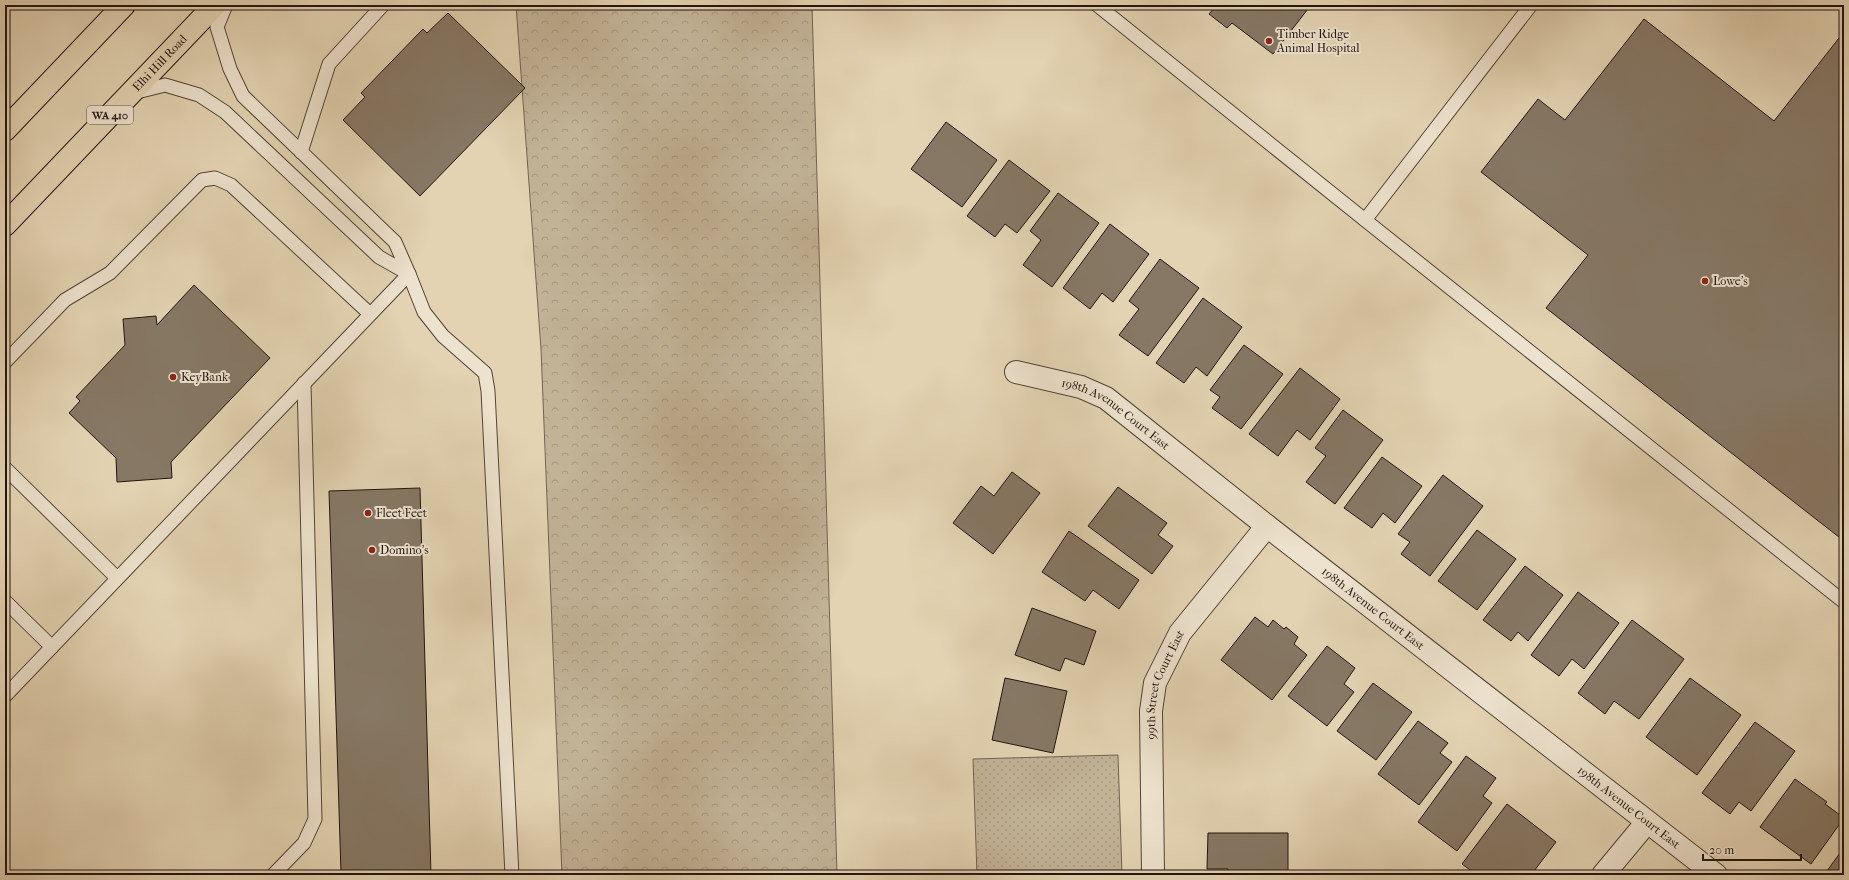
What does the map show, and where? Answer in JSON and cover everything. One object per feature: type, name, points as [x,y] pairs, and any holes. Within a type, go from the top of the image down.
[{"type":"main road","points":[[5,130],[124,5]]},
{"type":"main road","name":"Elhi Hill Road","points":[[5,225],[215,5]]},
{"type":"street","name":"198th Avenue Court East","points":[[1016,372],[1081,387],[1106,398],[1267,526],[1716,875]]},
{"type":"street","name":"99th Street Court East","points":[[1153,875],[1151,711],[1155,683],[1180,633],[1267,526]]},
{"type":"street","points":[[1603,875],[1647,822]]},
{"type":"lane","points":[[226,5],[217,27],[230,69],[243,96],[395,242],[424,312],[443,336],[485,373],[488,391],[512,875]]},
{"type":"lane","points":[[301,152],[329,64],[383,5]]},
{"type":"lane","points":[[1097,5],[1844,602]]},
{"type":"lane","points":[[1366,220],[1531,5]]},
{"type":"lane","points":[[129,94],[165,85],[199,95],[219,108],[379,257],[409,274]]},
{"type":"lane","points":[[5,362],[65,300],[110,273],[202,180],[215,178],[231,186],[370,314]]},
{"type":"lane","points":[[5,696],[409,274]]},
{"type":"lane","points":[[273,875],[304,843],[315,819],[304,383]]},
{"type":"lane","points":[[5,468],[117,578]]},
{"type":"lane","points":[[5,601],[52,647]]},
{"type":"green space","points":[[516,5],[812,5],[837,875],[562,875],[541,349]]},
{"type":"green space","points":[[1118,755],[1122,875],[977,875],[973,759]]},
{"type":"building","name":"Timber Ridge Animal Hospital","points":[[1210,5],[1311,5],[1273,54],[1232,23],[1227,28],[1209,14],[1214,8]]},
{"type":"building","points":[[448,13],[525,88],[420,196],[343,120],[365,97],[361,93],[423,29],[427,33]]},
{"type":"building","name":"Lowe's","points":[[1644,19],[1774,121],[1839,38],[1844,42],[1844,541],[1546,308],[1588,255],[1481,172],[1538,99],[1565,120]]},
{"type":"building","points":[[946,122],[997,160],[962,207],[911,169]]},
{"type":"building","points":[[1009,160],[1050,191],[1017,233],[1005,224],[995,237],[967,216]]},
{"type":"building","points":[[1058,193],[1099,223],[1052,287],[1023,265],[1041,240],[1030,231]]},
{"type":"building","points":[[1110,224],[1149,254],[1113,302],[1102,293],[1090,309],[1063,288]]},
{"type":"building","points":[[1160,259],[1199,288],[1148,356],[1119,335],[1139,309],[1129,301]]},
{"type":"building","name":"KeyBank","points":[[194,285],[270,358],[171,462],[172,478],[117,482],[116,458],[69,413],[80,401],[76,397],[125,345],[123,319],[156,316],[157,325]]},
{"type":"building","points":[[1203,298],[1242,327],[1207,376],[1196,367],[1184,383],[1156,363]]},
{"type":"building","points":[[1244,345],[1283,374],[1241,429],[1212,408],[1220,397],[1210,390]]},
{"type":"building","points":[[1300,368],[1340,399],[1310,440],[1297,430],[1278,456],[1249,434]]},
{"type":"building","points":[[1343,410],[1383,440],[1335,504],[1306,482],[1326,456],[1315,448]]},
{"type":"building","points":[[1382,457],[1422,486],[1395,523],[1383,513],[1372,528],[1344,508]]},
{"type":"building","points":[[1012,472],[1040,493],[993,554],[953,523],[981,486],[994,496]]},
{"type":"building","points":[[1443,475],[1483,506],[1430,576],[1401,554],[1410,542],[1398,534]]},
{"type":"building","points":[[1118,487],[1167,523],[1158,535],[1173,546],[1152,574],[1088,526]]},
{"type":"building","points":[[420,488],[431,875],[339,875],[341,873],[329,491]]},
{"type":"building","points":[[1477,530],[1516,559],[1477,610],[1438,581]]},
{"type":"building","points":[[1069,531],[1139,580],[1119,609],[1093,590],[1085,601],[1042,572]]},
{"type":"building","points":[[1525,566],[1563,595],[1528,641],[1518,632],[1511,641],[1483,620]]},
{"type":"building","points":[[1578,592],[1619,623],[1584,669],[1572,659],[1559,676],[1531,655]]},
{"type":"building","points":[[1032,608],[1096,631],[1084,665],[1065,658],[1060,671],[1015,655]]},
{"type":"building","points":[[1255,617],[1268,627],[1273,620],[1284,629],[1286,627],[1298,637],[1294,644],[1307,655],[1272,700],[1221,660]]},
{"type":"building","points":[[1632,620],[1684,659],[1639,719],[1614,701],[1605,714],[1578,693]]},
{"type":"building","points":[[1327,646],[1355,668],[1344,684],[1354,692],[1327,726],[1288,696]]},
{"type":"building","points":[[1005,678],[1067,691],[1053,753],[992,740]]},
{"type":"building","points":[[1690,678],[1741,715],[1697,775],[1646,737]]},
{"type":"building","points":[[1373,683],[1412,712],[1376,760],[1337,731]]},
{"type":"building","points":[[1418,721],[1448,743],[1440,753],[1452,762],[1419,805],[1378,774]]},
{"type":"building","points":[[1755,722],[1795,751],[1751,811],[1739,802],[1730,814],[1702,793]]},
{"type":"building","points":[[1466,756],[1496,778],[1483,796],[1492,803],[1457,851],[1418,822]]},
{"type":"building","points":[[1795,779],[1827,802],[1825,804],[1844,818],[1811,864],[1760,827]]},
{"type":"building","points":[[1507,804],[1556,842],[1531,875],[1477,875],[1462,864]]},
{"type":"building","points":[[1208,833],[1288,833],[1288,875],[1228,875],[1228,869],[1207,869]]},
{"type":"building","points":[[1840,853],[1844,856],[1844,875],[1824,875]]},
{"type":"place","name":"Timber Ridge Animal Hospital","points":[[1269,41]]},
{"type":"place","name":"Lowe's","points":[[1705,281]]},
{"type":"place","name":"KeyBank","points":[[173,377]]},
{"type":"place","name":"Fleet Feet","points":[[368,513]]},
{"type":"place","name":"Domino's","points":[[372,550]]}]
